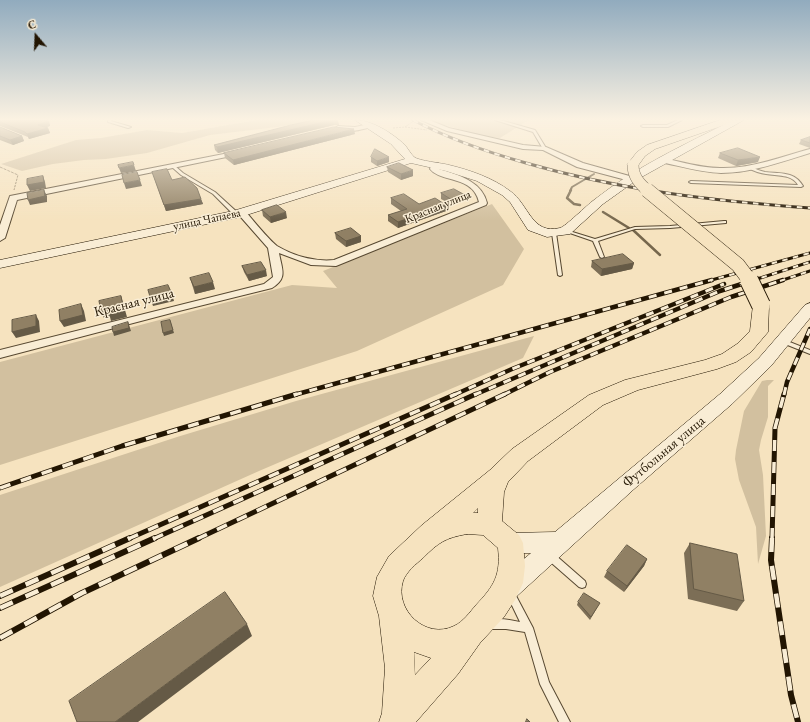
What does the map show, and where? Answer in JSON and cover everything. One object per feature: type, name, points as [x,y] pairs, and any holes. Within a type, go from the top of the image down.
[{"type":"main road","points":[[396,721],[400,690],[400,665],[398,640],[387,595],[388,582],[399,563],[431,533],[498,477],[520,455],[596,400],[632,385],[710,365],[729,358],[744,348],[759,332],[762,316],[761,304],[748,277],[738,265],[638,181],[633,172],[633,165],[642,154]]},
{"type":"main road","points":[[489,525],[492,492],[498,477]]},
{"type":"main road","points":[[396,721],[448,663],[475,628],[501,599],[508,588],[513,560],[510,543],[489,525],[467,523],[445,527],[431,533]]},
{"type":"main road","points":[[390,611],[398,624],[408,634],[420,640],[434,644],[444,644],[458,641],[475,628]]},
{"type":"street","points":[[0,238],[13,198],[236,154]]},
{"type":"street","points":[[407,154],[411,160],[464,172],[495,186],[514,200],[532,227],[543,232],[554,233],[566,230],[604,197],[675,154]]},
{"type":"street","points":[[557,154],[580,164],[630,180]]},
{"type":"street","points":[[663,160],[713,170],[729,171],[800,154]]},
{"type":"street","name":"улица Чапаева","points":[[0,264],[239,213],[411,160]]},
{"type":"street","name":"Красная улица","points":[[274,247],[311,263],[320,265],[336,263],[483,203],[482,194],[477,189],[456,178],[436,171],[434,169],[435,165]]},
{"type":"street","points":[[239,213],[274,247]]},
{"type":"street","name":"Красная улица","points":[[0,354],[176,308],[268,286],[276,281],[278,276],[274,247]]},
{"type":"street","name":"Футбольная улица","points":[[508,588],[553,547],[726,399],[765,362],[810,308]]},
{"type":"street","points":[[510,543],[553,547]]},
{"type":"lane","points":[[174,167],[182,174],[214,193],[239,213]]},
{"type":"lane","points":[[692,182],[801,186],[794,178],[786,175],[762,173],[749,167]]},
{"type":"lane","points":[[566,230],[595,240],[634,228],[670,227],[724,222]]},
{"type":"lane","points":[[554,233],[560,275]]},
{"type":"lane","points":[[595,240],[602,257]]},
{"type":"lane","points":[[782,341],[810,352]]},
{"type":"lane","points":[[553,547],[582,584]]},
{"type":"lane","points":[[508,588],[528,628],[545,684],[565,722]]},
{"type":"lane","points":[[475,628],[506,624],[528,628]]},
{"type":"path","points":[[0,167],[18,175],[13,198]]},
{"type":"shaded area","points":[[33,154],[142,154],[53,164],[22,171],[1,164]]},
{"type":"shaded area","points":[[492,204],[524,249],[503,285],[357,351],[0,465],[0,362],[292,285],[337,288],[323,271]]},
{"type":"shaded area","points":[[534,336],[523,358],[259,471],[0,587],[0,495],[177,437],[296,401]]},
{"type":"shaded area","points":[[774,380],[768,386],[768,417],[759,450],[763,475],[766,536],[758,564],[756,527],[739,480],[735,459],[744,411],[762,381]]},
{"type":"building","points":[[225,154],[258,154],[233,160]]},
{"type":"building","points":[[373,154],[383,154],[389,157],[377,161],[371,157]]},
{"type":"building","points":[[722,154],[752,154],[760,157],[738,160]]},
{"type":"building","points":[[133,162],[134,165],[119,168],[118,165]]},
{"type":"building","points":[[399,163],[413,170],[401,174],[387,167]]},
{"type":"building","points":[[167,169],[172,180],[185,177],[197,188],[201,199],[164,205],[152,172]]},
{"type":"building","points":[[137,172],[140,180],[124,183],[122,175]]},
{"type":"building","points":[[43,176],[44,182],[27,185],[27,179]]},
{"type":"building","points":[[454,189],[465,195],[452,200],[441,193]]},
{"type":"building","points":[[44,190],[45,196],[28,200],[27,193]]},
{"type":"building","points":[[404,194],[419,204],[435,198],[446,205],[398,222],[388,215],[407,209],[391,198]]},
{"type":"building","points":[[277,205],[286,212],[270,217],[262,210]]},
{"type":"building","points":[[351,228],[361,236],[346,241],[335,233]]},
{"type":"building","points":[[623,254],[634,263],[602,269],[592,261]]},
{"type":"building","points":[[261,262],[266,270],[247,275],[242,266]]},
{"type":"building","points":[[209,273],[213,282],[194,287],[190,278]]},
{"type":"building","points":[[168,285],[172,294],[151,300],[148,290]]},
{"type":"building","points":[[121,296],[124,310],[109,314],[108,310],[101,312],[99,301]]},
{"type":"building","points":[[81,304],[83,315],[60,321],[59,310]]},
{"type":"building","points":[[36,315],[36,326],[12,332],[12,320]]},
{"type":"building","points":[[170,320],[173,330],[163,333],[161,322]]},
{"type":"building","points":[[128,322],[129,328],[113,332],[112,327]]},
{"type":"building","points":[[690,543],[737,554],[744,601],[694,589]]},
{"type":"building","points":[[627,545],[647,559],[627,586],[607,571]]},
{"type":"building","points":[[225,592],[247,624],[115,722],[77,722],[69,701]]},
{"type":"building","points":[[584,593],[600,603],[591,617],[578,602]]},
{"type":"waterway","points":[[570,191],[572,187],[594,174]]},
{"type":"waterway","points":[[571,190],[567,198],[574,204],[580,205]]},
{"type":"waterway","points":[[603,212],[629,228]]},
{"type":"waterway","points":[[633,230],[660,255]]},
{"type":"railway","points":[[496,154],[561,172],[631,187],[702,198],[810,208]]},
{"type":"railway","points":[[708,281],[810,253]]},
{"type":"railway","points":[[751,281],[810,262]]},
{"type":"railway","points":[[783,280],[810,271]]},
{"type":"railway","points":[[294,395],[712,280]]},
{"type":"railway","points":[[474,395],[720,291],[754,280]]},
{"type":"railway","points":[[503,395],[550,372],[731,297],[783,280]]},
{"type":"railway","points":[[454,395],[512,369],[724,284]]},
{"type":"railway","points":[[784,395],[787,382],[810,329]]},
{"type":"railway","points":[[0,488],[122,446],[297,394]]},
{"type":"railway","points":[[128,539],[456,394]]},
{"type":"railway","points":[[153,539],[476,394]]},
{"type":"railway","points":[[197,539],[505,394]]},
{"type":"railway","points":[[772,539],[775,428],[784,394]]},
{"type":"railway","points":[[0,596],[130,538]]},
{"type":"railway","points":[[0,608],[155,538]]},
{"type":"railway","points":[[0,638],[82,593],[199,538]]},
{"type":"railway","points":[[772,538],[771,560],[791,695],[798,722]]}]
